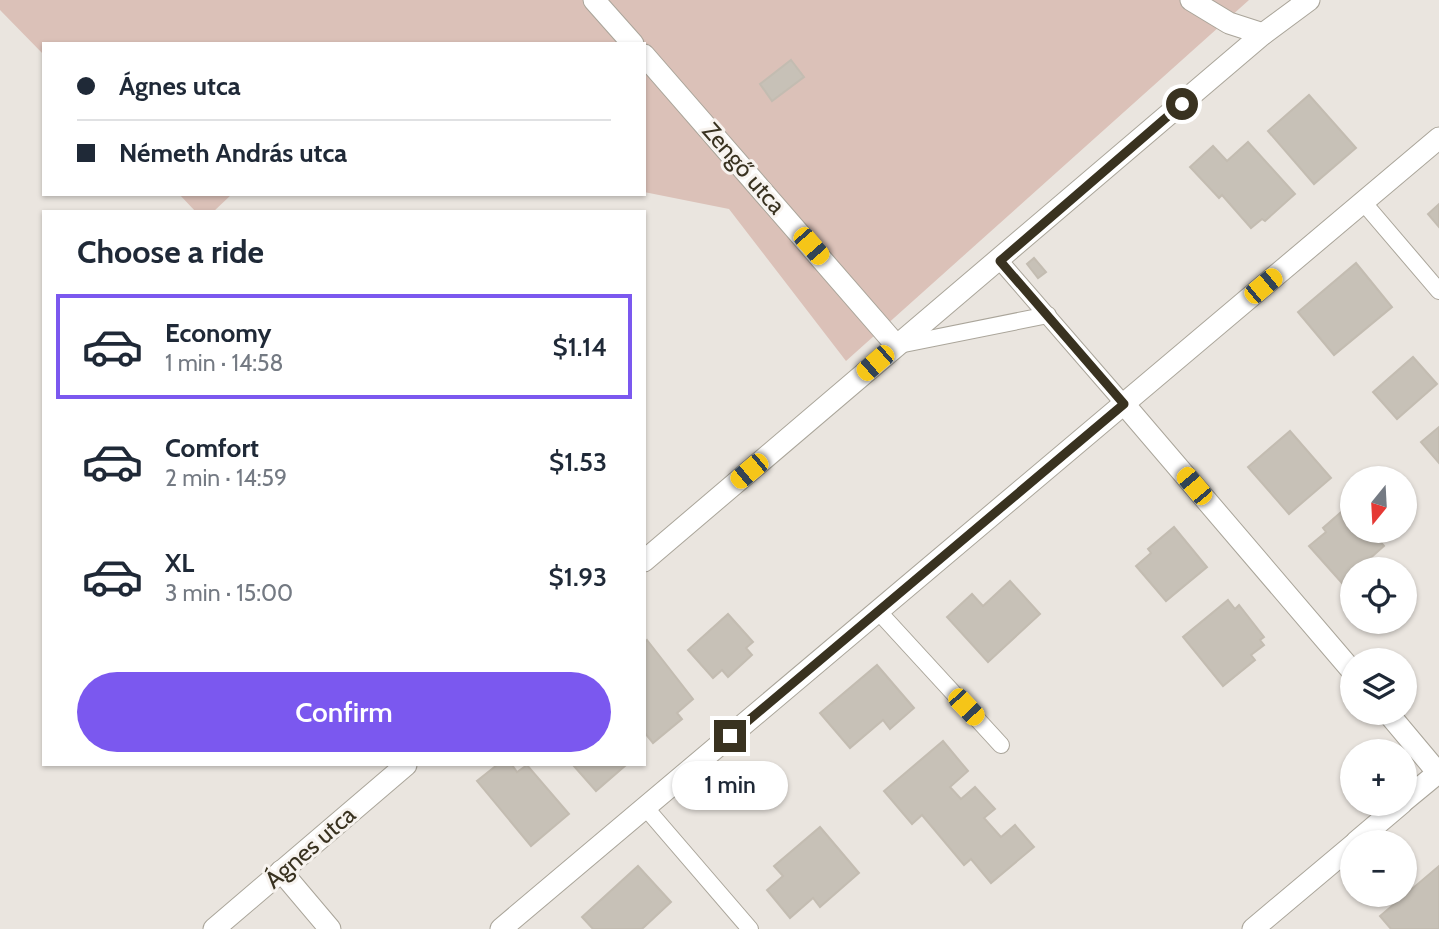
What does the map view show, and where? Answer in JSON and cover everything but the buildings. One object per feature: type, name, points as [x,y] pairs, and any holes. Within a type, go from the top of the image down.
[{"type":"street","points":[[594,0],[631,42]]},
{"type":"street","points":[[1192,0],[1229,23],[1264,34]]},
{"type":"street","points":[[646,559],[1264,34],[1309,0]]},
{"type":"street","name":"Zengő utca","points":[[646,57],[897,345]]},
{"type":"street","points":[[501,929],[1439,138]]},
{"type":"street","points":[[1124,404],[1340,657]]},
{"type":"street","points":[[1398,725],[1439,773],[1417,791]]},
{"type":"street","name":"Ágnes utca","points":[[214,929],[404,766]]},
{"type":"street","points":[[1370,830],[1387,816]]},
{"type":"street","points":[[1253,929],[1340,855]]},
{"type":"street","points":[[281,871],[331,929]]},
{"type":"lane","points":[[1363,202],[1439,291]]},
{"type":"lane","points":[[1000,261],[1124,404]]},
{"type":"lane","points":[[897,345],[1048,315]]},
{"type":"lane","points":[[878,611],[1001,745]]},
{"type":"lane","points":[[645,807],[750,929]]},
{"type":"shaded area","points":[[0,0],[1249,0],[846,361],[729,209],[646,192],[646,42],[42,42],[42,53],[0,10]]},
{"type":"shaded area","points":[[181,196],[230,196],[215,210],[194,210]]},
{"type":"route","points":[[730,736],[1124,404],[1000,261],[1182,104]]}]
